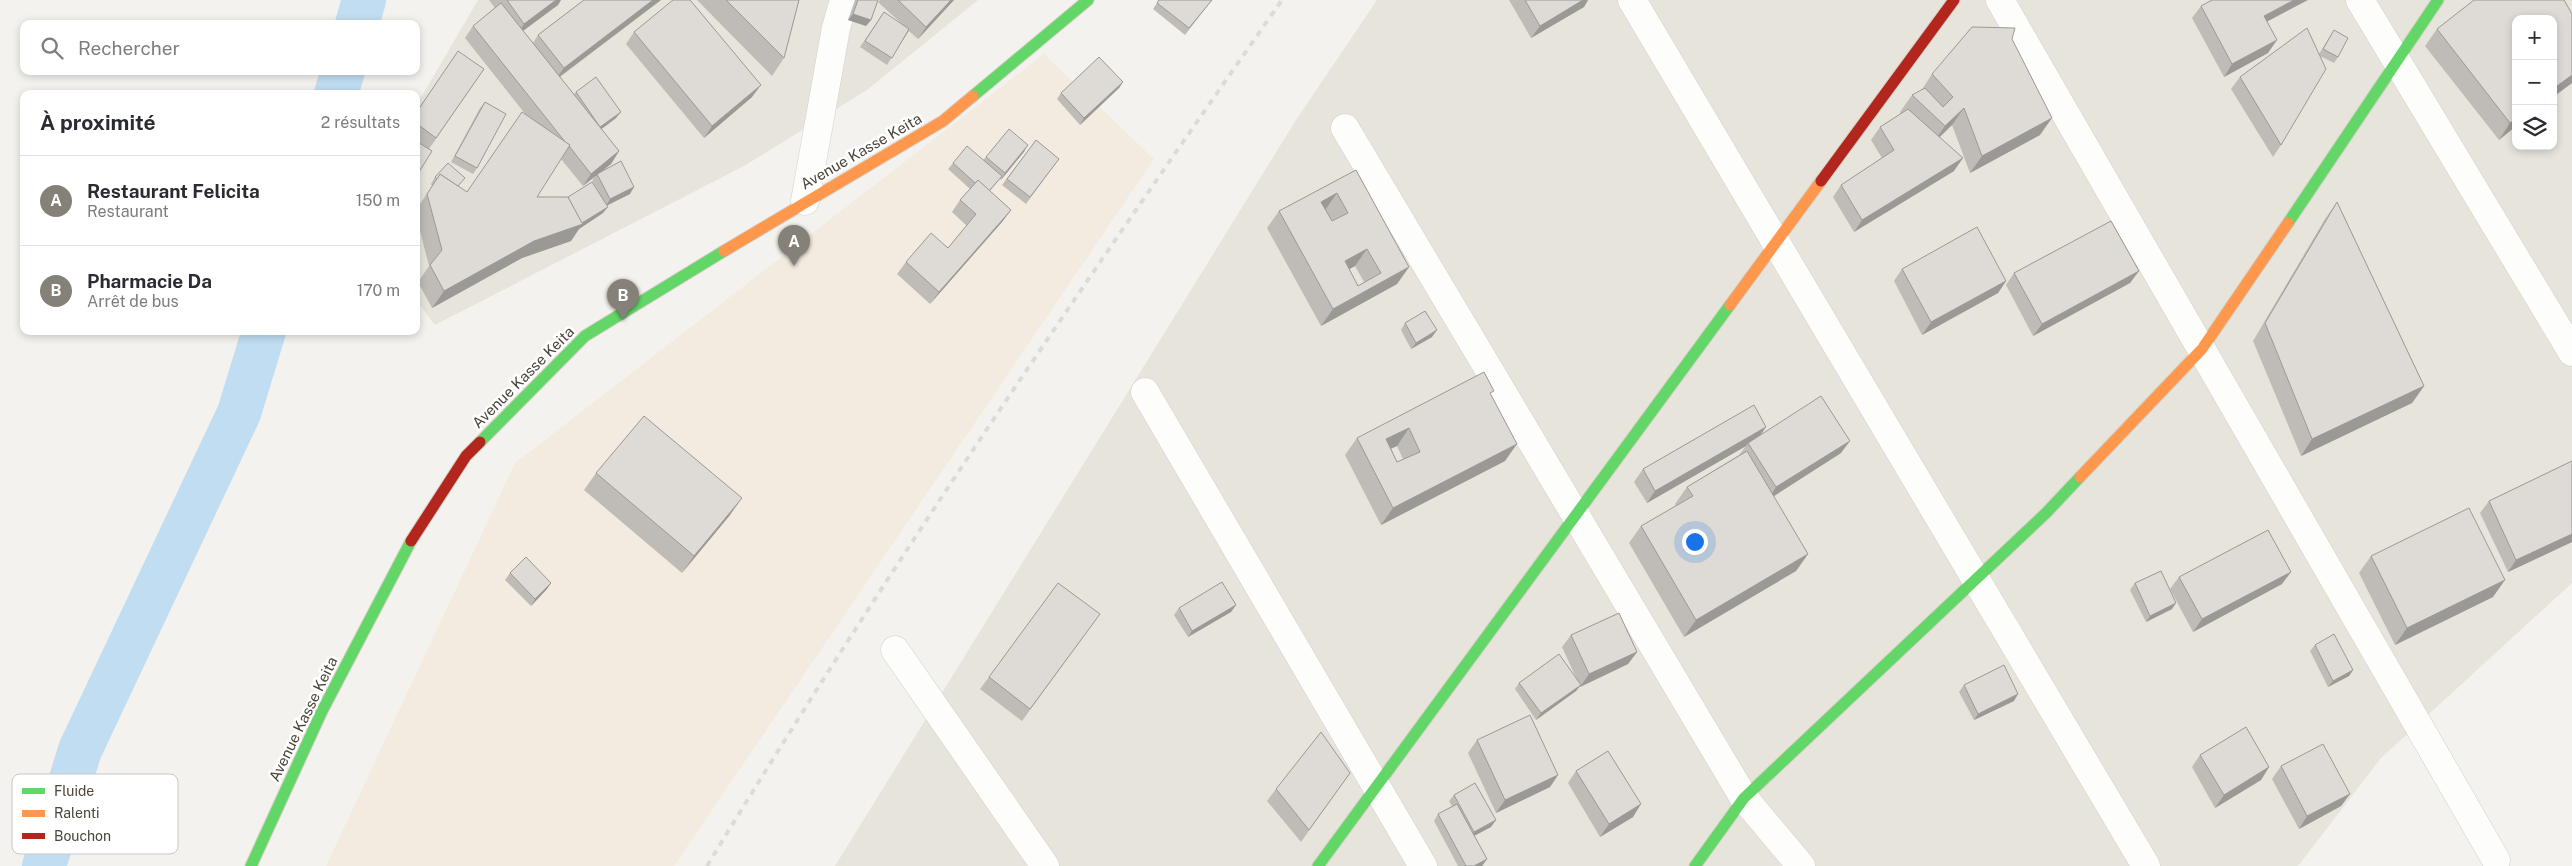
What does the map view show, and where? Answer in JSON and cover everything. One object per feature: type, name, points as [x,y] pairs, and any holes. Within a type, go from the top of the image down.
[{"type":"street","points":[[805,201],[836,28],[844,0]]},
{"type":"street","name":"Avenue Kasse Keita","points":[[252,866],[322,711],[414,536],[466,456],[585,336],[805,201],[943,121],[1088,0]]},
{"type":"street","points":[[1632,0],[2146,866]]},
{"type":"street","points":[[1318,866],[1954,0]]},
{"type":"street","points":[[2000,0],[2496,860]]},
{"type":"street","points":[[2360,0],[2572,352]]},
{"type":"street","points":[[1695,866],[1744,798],[2046,513],[2202,350],[2438,0]]},
{"type":"street","points":[[1345,128],[1744,798],[1801,866]]},
{"type":"street","points":[[1144,392],[1423,866]]},
{"type":"street","points":[[895,650],[1045,866]]},
{"type":"shaded area","points":[[478,0],[978,0],[867,90],[744,166],[435,325],[420,305],[420,99]]},
{"type":"shaded area","points":[[1377,0],[2572,0],[2572,583],[2381,758],[2298,866],[835,866],[1296,120]]},
{"type":"shaded area","points":[[1044,54],[1154,159],[674,866],[326,866],[515,463]]},
{"type":"building","points":[[507,0],[556,0],[524,24]]},
{"type":"building","points":[[584,0],[653,0],[564,68],[538,35]]},
{"type":"building","points":[[673,0],[690,0],[761,85],[712,126],[634,32]]},
{"type":"building","points":[[726,0],[799,0],[784,58]]},
{"type":"building","points":[[858,0],[878,0],[871,20],[853,14]]},
{"type":"building","points":[[898,0],[951,0],[926,27]]},
{"type":"building","points":[[1159,0],[1212,0],[1189,28],[1157,3]]},
{"type":"building","points":[[1525,0],[1583,0],[1540,26]]},
{"type":"building","points":[[2212,0],[2294,0],[2264,16],[2277,40],[2232,64],[2201,6]]},
{"type":"building","points":[[2474,0],[2564,0],[2572,14],[2572,75],[2557,86],[2557,15],[2512,15],[2512,122],[2510,123],[2437,29]]},
{"type":"building","points":[[501,3],[619,151],[591,174],[570,145],[566,143],[473,26]]},
{"type":"building","points":[[884,12],[909,29],[892,58],[865,41]]},
{"type":"building","points":[[1972,27],[2015,28],[2012,39],[2052,118],[1982,156],[1964,108],[1945,126],[1912,95],[1925,88],[1943,107],[1953,97],[1932,74]]},
{"type":"building","points":[[2307,28],[2326,69],[2281,145],[2240,77]]},
{"type":"building","points":[[2334,30],[2348,38],[2338,57],[2323,49]]},
{"type":"building","points":[[458,51],[484,69],[436,138],[420,126],[420,107]]},
{"type":"building","points":[[1099,57],[1123,82],[1084,118],[1061,93]]},
{"type":"building","points":[[596,77],[621,112],[600,127],[576,92]]},
{"type":"building","points":[[485,102],[506,114],[477,168],[455,156]]},
{"type":"building","points":[[1908,109],[1963,158],[1862,220],[1841,185],[1894,150],[1880,127]]},
{"type":"building","points":[[522,112],[570,145],[537,197],[568,197],[583,224],[534,241],[444,291],[430,265],[442,250],[427,194],[440,174],[467,192]]},
{"type":"building","points":[[1009,129],[1028,145],[1005,173],[986,157]]},
{"type":"building","points":[[1036,140],[1059,159],[1030,197],[1007,179]]},
{"type":"building","points":[[420,144],[432,151],[420,170]]},
{"type":"building","points":[[967,146],[1002,176],[989,191],[978,180],[975,183],[953,163]]},
{"type":"building","points":[[621,161],[634,187],[610,199],[597,174]]},
{"type":"building","points":[[448,163],[465,178],[458,186],[440,174],[437,179],[435,177]]},
{"type":"building","points":[[1356,170],[1409,267],[1333,309],[1279,211]],"holes":[[[1337,193],[1348,213],[1332,221],[1321,202]],[[1367,249],[1381,273],[1358,286],[1345,261]]]},
{"type":"building","points":[[978,180],[1011,210],[939,292],[906,262],[931,233],[948,248],[976,214],[960,200]]},
{"type":"building","points":[[592,182],[608,207],[582,223],[568,197]]},
{"type":"building","points":[[2337,202],[2424,386],[2312,439],[2265,323]]},
{"type":"building","points":[[2111,221],[2139,271],[2042,324],[2014,273]]},
{"type":"building","points":[[1977,227],[2006,281],[1931,322],[1902,269]]},
{"type":"building","points":[[1425,311],[1437,330],[1416,343],[1405,323]]},
{"type":"building","points":[[1484,372],[1494,391],[1490,393],[1517,444],[1393,508],[1357,438]],"holes":[[[1409,428],[1420,452],[1397,462],[1386,439]]]},
{"type":"building","points":[[1821,396],[1850,441],[1776,487],[1748,443]]},
{"type":"building","points":[[1754,405],[1766,427],[1655,491],[1643,469]]},
{"type":"building","points":[[644,416],[742,498],[694,556],[596,473]]},
{"type":"building","points":[[1747,451],[1808,554],[1696,620],[1641,526],[1693,496],[1687,487]]},
{"type":"building","points":[[2572,461],[2572,534],[2516,560],[2489,501]]},
{"type":"building","points":[[2469,508],[2505,580],[2407,628],[2371,556]]},
{"type":"building","points":[[2268,530],[2291,572],[2202,619],[2179,577]]},
{"type":"building","points":[[526,557],[551,583],[535,599],[510,573]]},
{"type":"building","points":[[2161,571],[2176,603],[2150,616],[2135,583]]},
{"type":"building","points":[[1222,582],[1236,605],[1192,631],[1179,608]]},
{"type":"building","points":[[1058,583],[1100,614],[1030,709],[989,677]]},
{"type":"building","points":[[1619,613],[1637,652],[1589,674],[1571,635]]},
{"type":"building","points":[[2334,634],[2353,670],[2333,681],[2315,645]]},
{"type":"building","points":[[1559,654],[1581,685],[1541,713],[1519,683]]},
{"type":"building","points":[[2004,665],[2018,694],[1978,714],[1964,685]]},
{"type":"building","points":[[1530,715],[1558,775],[1505,800],[1477,740]]},
{"type":"building","points":[[2246,727],[2269,767],[2224,795],[2200,755]]},
{"type":"building","points":[[1321,732],[1350,773],[1309,830],[1276,789]]},
{"type":"building","points":[[2323,744],[2350,794],[2307,816],[2281,766]]},
{"type":"building","points":[[1608,751],[1641,804],[1609,824],[1576,771]]},
{"type":"building","points":[[1475,783],[1496,820],[1474,832],[1454,795]]},
{"type":"building","points":[[1457,804],[1487,859],[1474,866],[1466,866],[1438,814]]},
{"type":"waterway","points":[[358,20],[364,0]]},
{"type":"waterway","points":[[337,90],[342,75]]},
{"type":"waterway","points":[[73,774],[80,750],[239,413],[263,335]]},
{"type":"waterway","points":[[44,866],[48,854]]},
{"type":"railway","points":[[707,866],[775,755],[987,428],[1282,0]]},
{"type":"traffic: fast","points":[[973,96],[1088,0]]},
{"type":"traffic: fast","points":[[2288,223],[2438,0]]},
{"type":"traffic: fast","points":[[480,442],[585,336],[724,251]]},
{"type":"traffic: fast","points":[[1318,866],[1730,305]]},
{"type":"traffic: fast","points":[[1695,866],[1744,798],[2046,513],[2080,477]]},
{"type":"traffic: fast","points":[[251,866],[322,711],[411,541]]},
{"type":"traffic: slow","points":[[724,251],[943,121],[973,96]]},
{"type":"traffic: slow","points":[[1730,305],[1821,181]]},
{"type":"traffic: slow","points":[[2080,477],[2202,349],[2288,223]]},
{"type":"traffic: jam","points":[[1821,181],[1954,0]]},
{"type":"traffic: jam","points":[[411,541],[466,456],[480,442]]},
{"type":"place","name":"Restaurant Felicita","points":[[794,266]]},
{"type":"place","name":"Pharmacie Da","points":[[623,320]]}]
